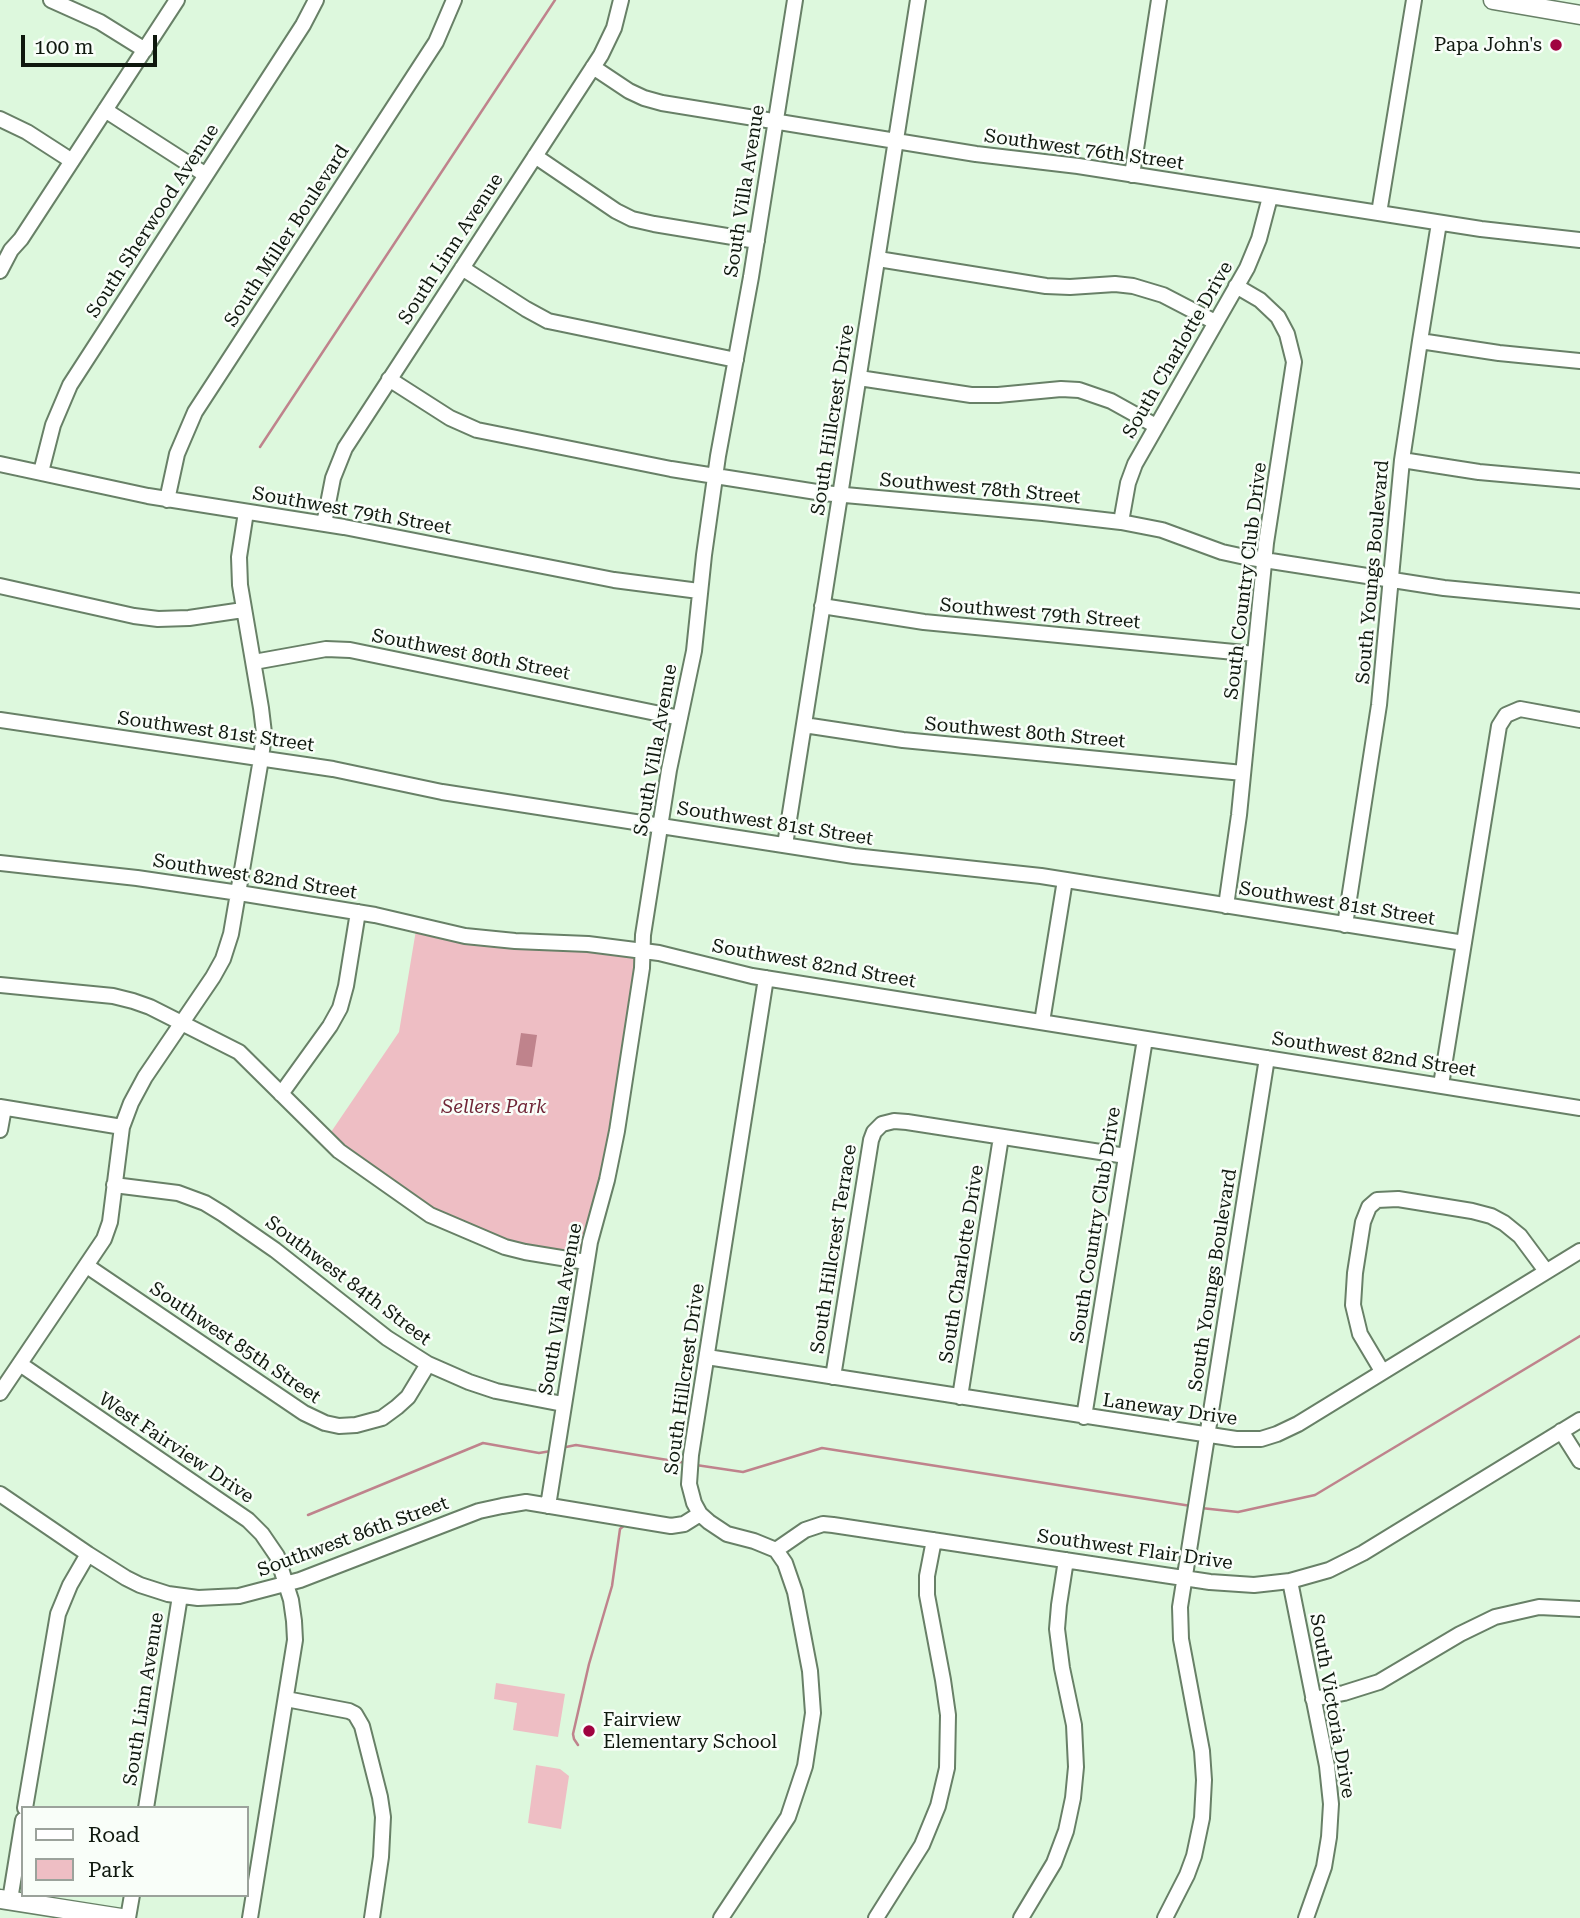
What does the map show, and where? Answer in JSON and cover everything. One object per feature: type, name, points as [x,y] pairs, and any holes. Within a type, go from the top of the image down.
[{"type":"main road","points":[[1493,0],[1580,15]]},
{"type":"main road","points":[[5,1900],[121,1918]]},
{"type":"street","points":[[51,0],[100,22],[145,50]]},
{"type":"street","points":[[0,271],[6,246],[21,239],[177,0]]},
{"type":"street","name":"South Sherwood Avenue","points":[[41,472],[52,425],[70,385],[303,25],[316,0]]},
{"type":"street","name":"South Miller Boulevard","points":[[167,500],[177,454],[195,412],[430,51],[443,29],[454,0]]},
{"type":"street","name":"South Linn Avenue","points":[[324,524],[333,478],[341,456],[593,67],[610,37],[621,0]]},
{"type":"street","name":"South Villa Avenue","points":[[548,1506],[586,1262],[614,1148],[642,968],[643,935],[694,651],[699,591],[715,476],[757,241],[795,0]]},
{"type":"street","name":"South Hillcrest Drive","points":[[785,845],[918,0]]},
{"type":"street","points":[[1132,175],[1159,0]]},
{"type":"street","points":[[1379,213],[1414,0]]},
{"type":"street","name":"Southwest 76th Street","points":[[593,67],[652,101],[976,154],[1078,166],[1530,236],[1580,240]]},
{"type":"street","points":[[105,110],[206,175]]},
{"type":"street","points":[[0,119],[72,160]]},
{"type":"street","points":[[535,156],[615,211],[632,219],[757,241]]},
{"type":"street","name":"South Charlotte Drive","points":[[1121,522],[1131,474],[1255,250],[1270,197]]},
{"type":"street","name":"South Youngs Boulevard","points":[[1345,925],[1376,728],[1402,460],[1439,223]]},
{"type":"street","points":[[878,259],[1046,286],[1133,286],[1163,295],[1215,322]]},
{"type":"street","points":[[462,268],[548,321],[736,360]]},
{"type":"street","name":"South Country Club Drive","points":[[1226,906],[1237,836],[1264,560],[1294,362],[1287,334],[1278,317],[1260,300],[1236,286]]},
{"type":"street","points":[[1420,341],[1499,353],[1580,361]]},
{"type":"street","points":[[859,377],[971,395],[1079,390],[1111,401],[1156,426]]},
{"type":"street","name":"Southwest 78th Street","points":[[389,379],[450,418],[477,430],[644,464],[841,495],[1121,522],[1162,530],[1222,552],[1264,560],[1454,589],[1580,601]]},
{"type":"street","points":[[1402,460],[1479,472],[1580,481]]},
{"type":"street","name":"Southwest 79th Street","points":[[0,464],[167,500],[324,524],[614,580],[699,591]]},
{"type":"street","points":[[0,1393],[107,1233],[122,1127],[141,1083],[213,977],[232,934],[261,759],[264,725],[240,585],[239,557],[246,512]]},
{"type":"street","points":[[0,586],[158,619],[189,618],[243,610]]},
{"type":"street","name":"Southwest 79th Street","points":[[822,606],[924,622],[1255,654]]},
{"type":"street","name":"Southwest 80th Street","points":[[254,662],[326,649],[350,650],[680,718]]},
{"type":"street","points":[[1441,1085],[1497,738],[1502,721],[1506,715],[1520,709],[1580,720]]},
{"type":"street","name":"Southwest 81st Street","points":[[0,720],[355,773],[453,794],[875,859],[1065,880],[1464,943]]},
{"type":"street","name":"Southwest 80th Street","points":[[804,725],[922,743],[1243,773]]},
{"type":"street","name":"Southwest 82nd Street","points":[[0,863],[137,878],[239,893],[358,912],[465,936],[580,943],[643,951],[674,956],[739,974],[1580,1108]]},
{"type":"street","points":[[1042,1022],[1065,880]]},
{"type":"street","points":[[281,1094],[340,1008],[358,912]]},
{"type":"street","name":"South Hillcrest Drive","points":[[700,1514],[692,1497],[689,1479],[691,1455],[766,978]]},
{"type":"street","points":[[0,985],[118,997],[141,1004],[182,1023],[239,1052],[339,1151],[430,1215],[505,1247],[586,1262]]},
{"type":"street","name":"South Country Club Drive","points":[[1084,1417],[1145,1039]]},
{"type":"street","name":"South Youngs Boulevard","points":[[1165,1918],[1180,1892],[1194,1856],[1203,1806],[1202,1751],[1180,1632],[1181,1607],[1267,1058]]},
{"type":"street","points":[[0,1130],[2,1108],[122,1127]]},
{"type":"street","name":"South Hillcrest Terrace","points":[[833,1377],[871,1140],[877,1128],[885,1122],[894,1121],[1001,1137]]},
{"type":"street","points":[[1001,1137],[1126,1156]]},
{"type":"street","name":"South Charlotte Drive","points":[[960,1397],[1001,1137]]},
{"type":"street","name":"Southwest 84th Street","points":[[114,1185],[178,1193],[214,1208],[297,1266],[387,1338],[428,1364],[496,1391],[563,1404]]},
{"type":"street","points":[[1382,1371],[1360,1334],[1353,1305],[1363,1222],[1369,1207],[1377,1200],[1398,1199],[1491,1216],[1520,1236],[1546,1271]]},
{"type":"street","name":"Laneway Drive","points":[[707,1357],[1084,1417],[1245,1440],[1261,1439],[1298,1424],[1580,1251]]},
{"type":"street","name":"Southwest 85th Street","points":[[87,1266],[304,1413],[325,1423],[356,1425],[382,1418],[408,1397],[428,1364]]},
{"type":"street","name":"West Fairview Drive","points":[[20,1364],[248,1520],[262,1534],[277,1556],[291,1600],[295,1630],[250,1918]]},
{"type":"street","name":"Southwest Flair Drive","points":[[776,1550],[797,1534],[823,1524],[1185,1578],[1244,1585],[1290,1581],[1329,1570],[1363,1553],[1580,1420]]},
{"type":"street","points":[[1562,1431],[1580,1461]]},
{"type":"street","name":"Southwest 86th Street","points":[[0,1494],[88,1555],[140,1585],[180,1596],[225,1598],[266,1591],[479,1511],[526,1502],[671,1526],[684,1524],[700,1514]]},
{"type":"street","points":[[700,1514],[727,1534],[776,1550],[785,1563],[791,1578],[810,1671],[813,1713],[808,1754],[800,1784],[784,1824],[721,1918]]},
{"type":"street","points":[[876,1918],[922,1845],[938,1806],[947,1768],[948,1715],[927,1595],[927,1576],[934,1540]]},
{"type":"street","points":[[25,1806],[58,1614],[70,1585],[88,1555]]},
{"type":"street","points":[[1021,1918],[1054,1863],[1066,1831],[1073,1798],[1076,1767],[1074,1724],[1057,1629],[1066,1560]]},
{"type":"street","name":"South Victoria Drive","points":[[1290,1581],[1331,1804],[1324,1867],[1306,1918]]},
{"type":"street","name":"South Linn Avenue","points":[[146,1806],[180,1596]]},
{"type":"street","points":[[1313,1699],[1379,1682],[1460,1634],[1495,1617],[1539,1607],[1580,1609]]},
{"type":"street","points":[[286,1699],[349,1711],[355,1714],[362,1726],[383,1817],[381,1857],[372,1918]]},
{"type":"street","points":[[5,1900],[21,1829]]},
{"type":"street","points":[[128,1918],[132,1897]]},
{"type":"green space","name":"Sellers Park","points":[[416,930],[630,956],[636,960],[611,1136],[583,1248],[576,1254],[507,1242],[423,1205],[329,1135],[399,1032]]},
{"type":"green space","points":[[496,1683],[565,1694],[558,1737],[513,1730],[517,1703],[494,1699]]},
{"type":"green space","points":[[536,1765],[560,1769],[569,1776],[561,1829],[528,1823]]},
{"type":"shaded area","points":[[521,1033],[537,1035],[532,1067],[516,1065]]},
{"type":"waterway","points":[[260,447],[555,0]]},
{"type":"waterway","points":[[1201,1508],[1238,1512],[1315,1495],[1580,1336]]},
{"type":"waterway","points":[[308,1515],[483,1443],[539,1453],[551,1451]]},
{"type":"waterway","points":[[561,1448],[576,1445],[686,1463]]},
{"type":"waterway","points":[[696,1465],[743,1472],[822,1448],[1191,1506]]},
{"type":"waterway","points":[[578,1745],[573,1734],[589,1664],[612,1586],[620,1529],[626,1524]]},
{"type":"place","name":"Papa John's","points":[[1556,45]]},
{"type":"place","name":"Fairview Elementary School","points":[[589,1731]]}]
